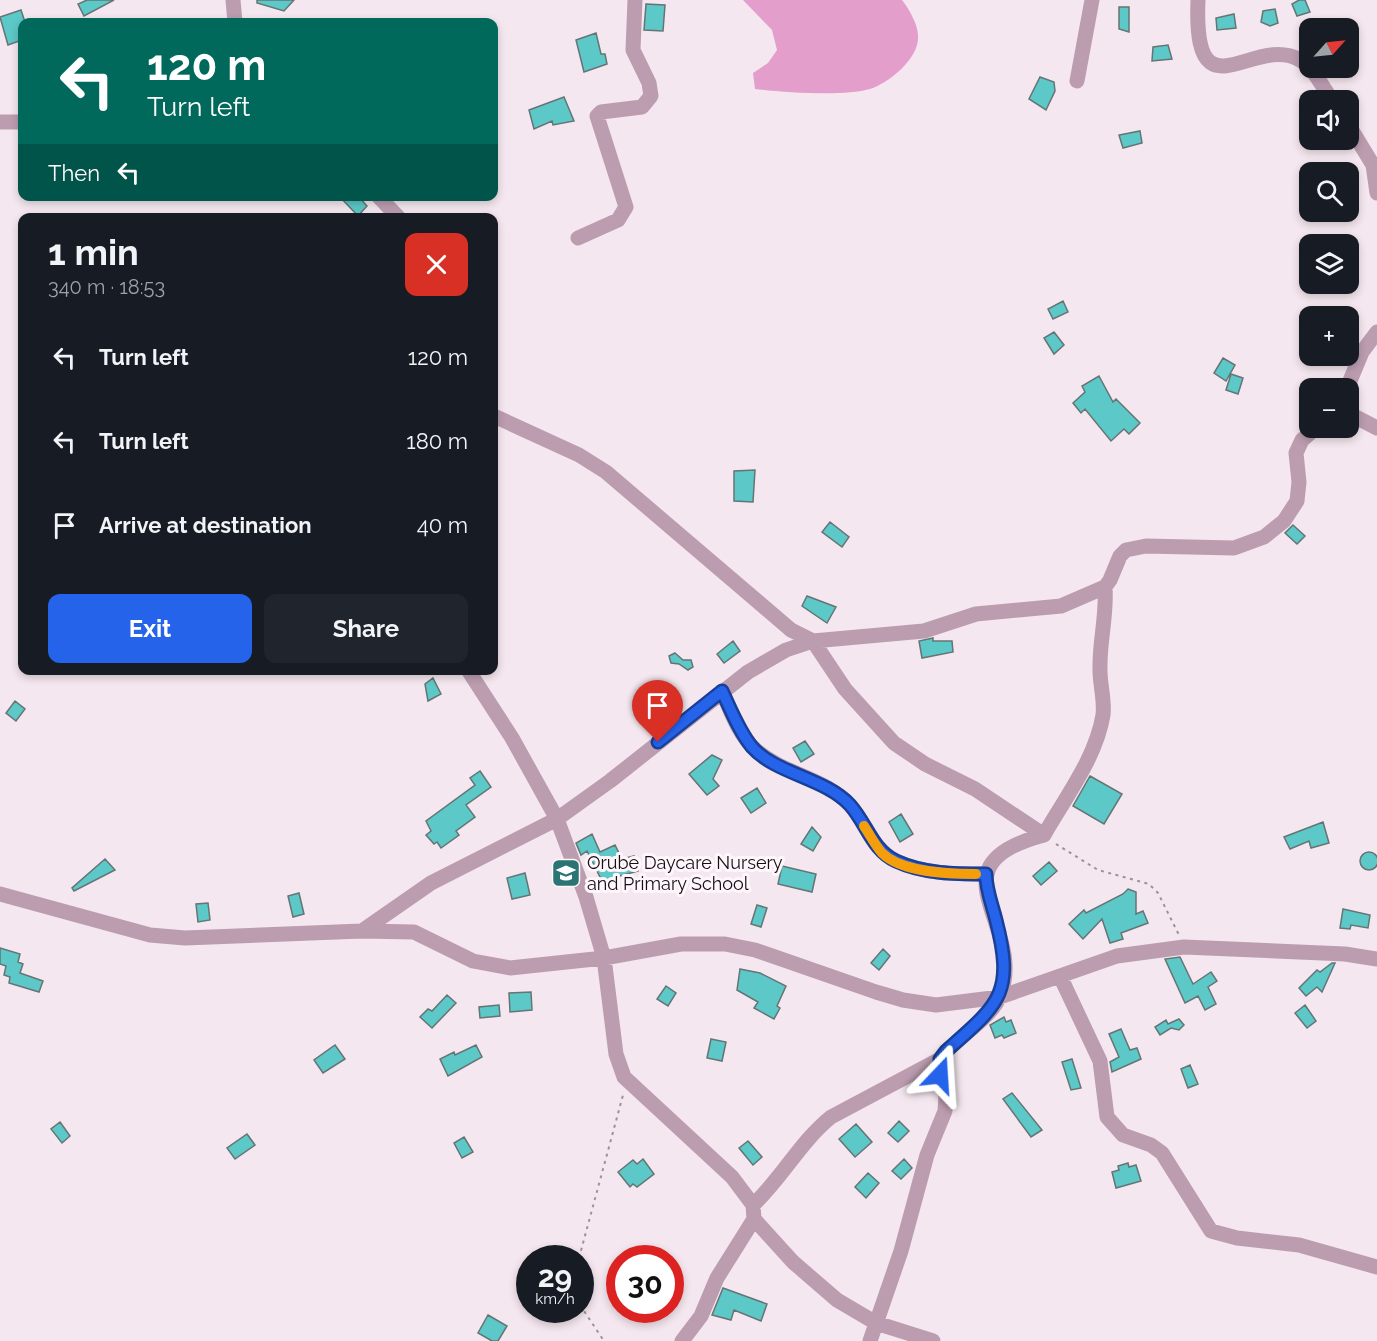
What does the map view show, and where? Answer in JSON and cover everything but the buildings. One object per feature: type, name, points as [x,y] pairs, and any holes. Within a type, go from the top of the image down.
[{"type":"street","points":[[233,0],[235,18]]},
{"type":"street","points":[[578,238],[618,220],[626,207],[597,116],[601,112],[642,106],[651,96],[649,83],[633,50],[636,0]]},
{"type":"street","points":[[1077,81],[1092,0]]},
{"type":"street","points":[[1198,0],[1199,44],[1205,56],[1214,64],[1223,67],[1266,56],[1290,57],[1309,67],[1325,90]]},
{"type":"street","points":[[0,122],[18,122]]},
{"type":"street","points":[[1359,142],[1373,165],[1377,193]]},
{"type":"street","points":[[383,201],[394,213]]},
{"type":"street","points":[[1351,378],[1362,352],[1377,332]]},
{"type":"street","points":[[498,418],[579,455],[606,472],[791,630],[813,641],[845,689],[894,743],[925,764],[975,789],[1044,835]]},
{"type":"street","points":[[1359,419],[1377,428]]},
{"type":"street","points":[[362,931],[431,883],[557,819],[610,781],[722,691],[748,672],[786,650],[813,641],[913,633],[976,614],[1047,609],[1077,600],[1105,587],[1120,556],[1126,550],[1146,546],[1234,548],[1247,545],[1276,529],[1297,501],[1299,482],[1296,453],[1304,438]]},
{"type":"street","points":[[682,1341],[701,1316],[722,1268],[754,1212],[817,1128],[831,1117],[940,1059],[1000,996],[1004,958],[997,921],[986,889],[986,874],[993,858],[1008,848],[1044,835],[1080,771],[1100,727],[1103,702],[1099,666],[1106,607],[1105,587]]},
{"type":"street","points":[[786,650],[791,630]]},
{"type":"street","points":[[471,675],[512,738],[557,819],[586,897],[604,958],[616,1054],[624,1077],[732,1177],[754,1212],[793,1262],[824,1290],[876,1323],[933,1341]]},
{"type":"street","points":[[722,691],[742,734],[754,749],[768,759],[834,793],[849,804],[884,855],[925,871],[986,874]]},
{"type":"street","points":[[0,894],[150,935],[185,938],[362,931],[414,932],[473,961],[510,968],[604,958],[681,945],[725,944],[755,950],[903,1000],[936,1005],[1000,996],[1117,956],[1184,947],[1345,954],[1377,959]]},
{"type":"street","points":[[1060,976],[1100,1061],[1107,1118],[1123,1135],[1151,1145],[1162,1153],[1211,1231],[1236,1238],[1299,1245],[1377,1267]]},
{"type":"street","points":[[870,1341],[901,1251],[927,1155],[945,1111],[946,1096],[940,1075],[940,1059]]},
{"type":"path","points":[[1044,835],[1086,865],[1149,884],[1158,893],[1184,947]]},
{"type":"path","points":[[583,1245],[622,1102],[624,1077]]},
{"type":"path","points":[[592,1323],[604,1341]]},
{"type":"shaded area","points":[[743,0],[902,0],[917,28],[917,46],[908,62],[894,76],[870,89],[829,93],[755,89],[753,73],[768,63],[777,50],[772,30]]},
{"type":"slow traffic","points":[[864,826],[884,855],[898,862],[925,871],[976,874]]},
{"type":"place","name":"Orube Daycare Nursery and Primary School","points":[[566,873]]},
{"type":"route","points":[[658,742],[722,691],[742,734],[754,749],[768,759],[821,785],[849,804],[884,855],[925,871],[946,874],[986,874],[986,889],[997,921],[1004,958],[1000,996],[985,1015],[946,1051],[940,1059],[940,1075]]}]
